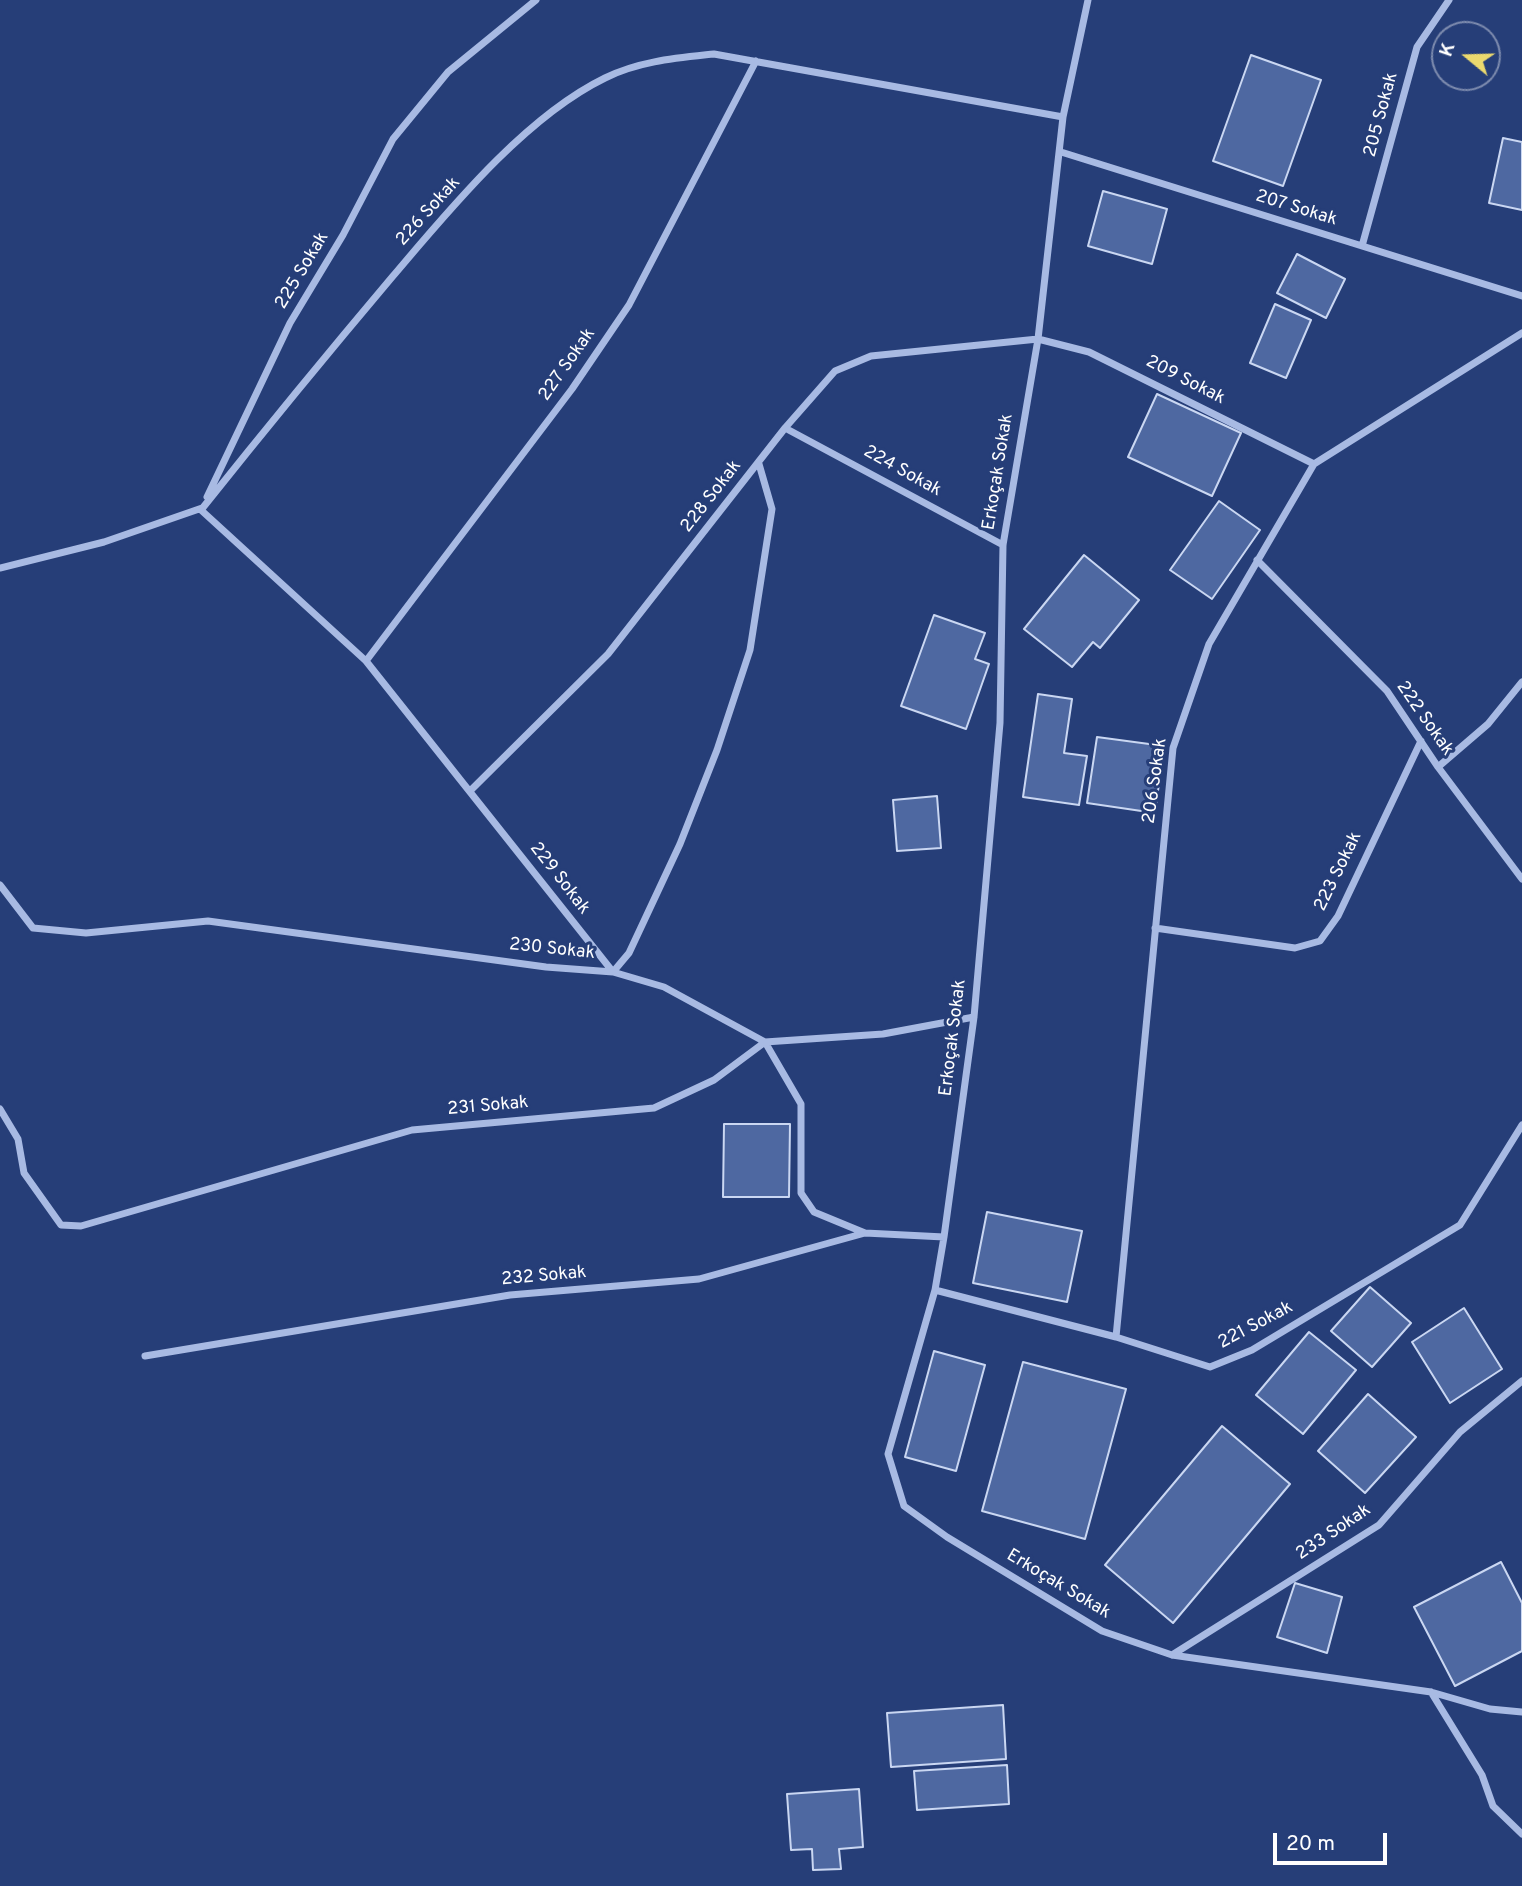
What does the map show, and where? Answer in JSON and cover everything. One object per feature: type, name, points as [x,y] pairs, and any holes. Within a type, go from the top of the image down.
[{"type":"street","name":"225 Sokak","points":[[201,510],[290,323],[343,235],[393,139],[448,72],[536,0]]},
{"type":"street","name":"Erkoçak Sokak","points":[[1088,0],[1063,117],[1038,340],[1003,545],[1000,723],[974,1017],[944,1237],[935,1290],[888,1454],[904,1506],[947,1537],[1102,1631],[1172,1655],[1431,1692],[1490,1709],[1522,1712]]},
{"type":"street","name":"205 Sokak","points":[[1362,246],[1417,47],[1449,0]]},
{"type":"street","name":"226 Sokak","points":[[201,510],[305,380],[452,207],[539,121],[605,78],[662,59],[713,54],[756,61]]},
{"type":"street","points":[[756,61],[1063,117]]},
{"type":"street","name":"227 Sokak","points":[[366,661],[572,388],[629,305],[756,61]]},
{"type":"street","name":"207 Sokak","points":[[1061,152],[1522,296]]},
{"type":"street","name":"206 Sokak","points":[[1116,1337],[1173,748],[1209,644],[1314,464],[1522,333]]},
{"type":"street","name":"228 Sokak","points":[[470,791],[608,654],[785,428],[835,371],[871,356],[1038,340]]},
{"type":"street","name":"209 Sokak","points":[[1038,340],[1089,352],[1314,464]]},
{"type":"street","name":"224 Sokak","points":[[785,428],[1003,545]]},
{"type":"street","name":"230 Sokak","points":[[0,885],[33,928],[86,933],[208,922],[546,967],[613,972],[629,953],[680,844],[717,750],[750,650],[772,509],[759,464]]},
{"type":"street","points":[[0,568],[104,542],[201,510]]},
{"type":"street","name":"229 Sokak","points":[[201,510],[366,661],[613,972]]},
{"type":"street","name":"222 Sokak","points":[[1257,560],[1387,691],[1438,766],[1522,879]]},
{"type":"street","points":[[1438,766],[1488,724],[1522,682]]},
{"type":"street","name":"223 Sokak","points":[[1155,928],[1295,948],[1320,941],[1338,916],[1421,741]]},
{"type":"street","points":[[613,972],[664,987],[765,1042],[801,1104],[801,1193],[814,1212],[865,1233]]},
{"type":"street","points":[[765,1042],[883,1034],[974,1017]]},
{"type":"street","name":"231 Sokak","points":[[0,1109],[18,1139],[24,1173],[61,1226],[81,1226],[412,1129],[654,1108],[714,1080],[765,1042]]},
{"type":"street","name":"221 Sokak","points":[[935,1290],[1116,1337],[1210,1367],[1252,1350],[1460,1225],[1522,1125]]},
{"type":"street","name":"232 Sokak","points":[[145,1356],[510,1295],[699,1279],[865,1233],[944,1237]]},
{"type":"street","name":"233 Sokak","points":[[1172,1655],[1380,1525],[1460,1432],[1522,1381]]},
{"type":"street","points":[[1431,1692],[1482,1775],[1493,1807],[1522,1834]]},
{"type":"building","points":[[1251,55],[1321,80],[1283,186],[1213,161]]},
{"type":"building","points":[[1503,138],[1522,142],[1522,210],[1489,203]]},
{"type":"building","points":[[1103,191],[1167,209],[1152,264],[1088,246]]},
{"type":"building","points":[[1297,254],[1345,279],[1326,318],[1277,293]]},
{"type":"building","points":[[1275,304],[1311,320],[1286,378],[1250,363]]},
{"type":"building","points":[[1157,394],[1241,433],[1212,496],[1128,457]]},
{"type":"building","points":[[1219,501],[1260,530],[1212,599],[1170,570]]},
{"type":"building","points":[[1084,555],[1139,600],[1100,648],[1093,642],[1072,667],[1024,629]]},
{"type":"building","points":[[934,615],[985,633],[975,659],[989,664],[966,729],[901,706]]},
{"type":"building","points":[[1038,694],[1072,699],[1064,753],[1087,756],[1079,805],[1023,797]]},
{"type":"building","points":[[1097,737],[1164,746],[1155,813],[1087,803]]},
{"type":"building","points":[[937,796],[941,848],[897,851],[893,800]]},
{"type":"building","points":[[724,1124],[790,1124],[789,1197],[723,1197]]},
{"type":"building","points":[[987,1212],[1082,1231],[1067,1302],[973,1283]]},
{"type":"building","points":[[1370,1287],[1411,1323],[1372,1367],[1331,1331]]},
{"type":"building","points":[[1464,1308],[1502,1369],[1450,1403],[1412,1342]]},
{"type":"building","points":[[1309,1332],[1356,1370],[1303,1434],[1256,1395]]},
{"type":"building","points":[[934,1351],[985,1365],[956,1471],[905,1457]]},
{"type":"building","points":[[1023,1362],[1126,1389],[1085,1539],[982,1511]]},
{"type":"building","points":[[1368,1394],[1416,1437],[1365,1493],[1318,1451]]},
{"type":"building","points":[[1222,1426],[1290,1484],[1173,1623],[1105,1565]]},
{"type":"building","points":[[1501,1562],[1522,1603],[1522,1651],[1455,1686],[1414,1607]]},
{"type":"building","points":[[1295,1583],[1342,1597],[1327,1653],[1277,1637]]},
{"type":"building","points":[[1003,1705],[1006,1759],[891,1767],[887,1713]]},
{"type":"building","points":[[1007,1765],[1009,1804],[917,1810],[914,1771]]},
{"type":"building","points":[[859,1789],[863,1847],[839,1849],[841,1869],[813,1870],[812,1849],[791,1850],[787,1794]]}]
